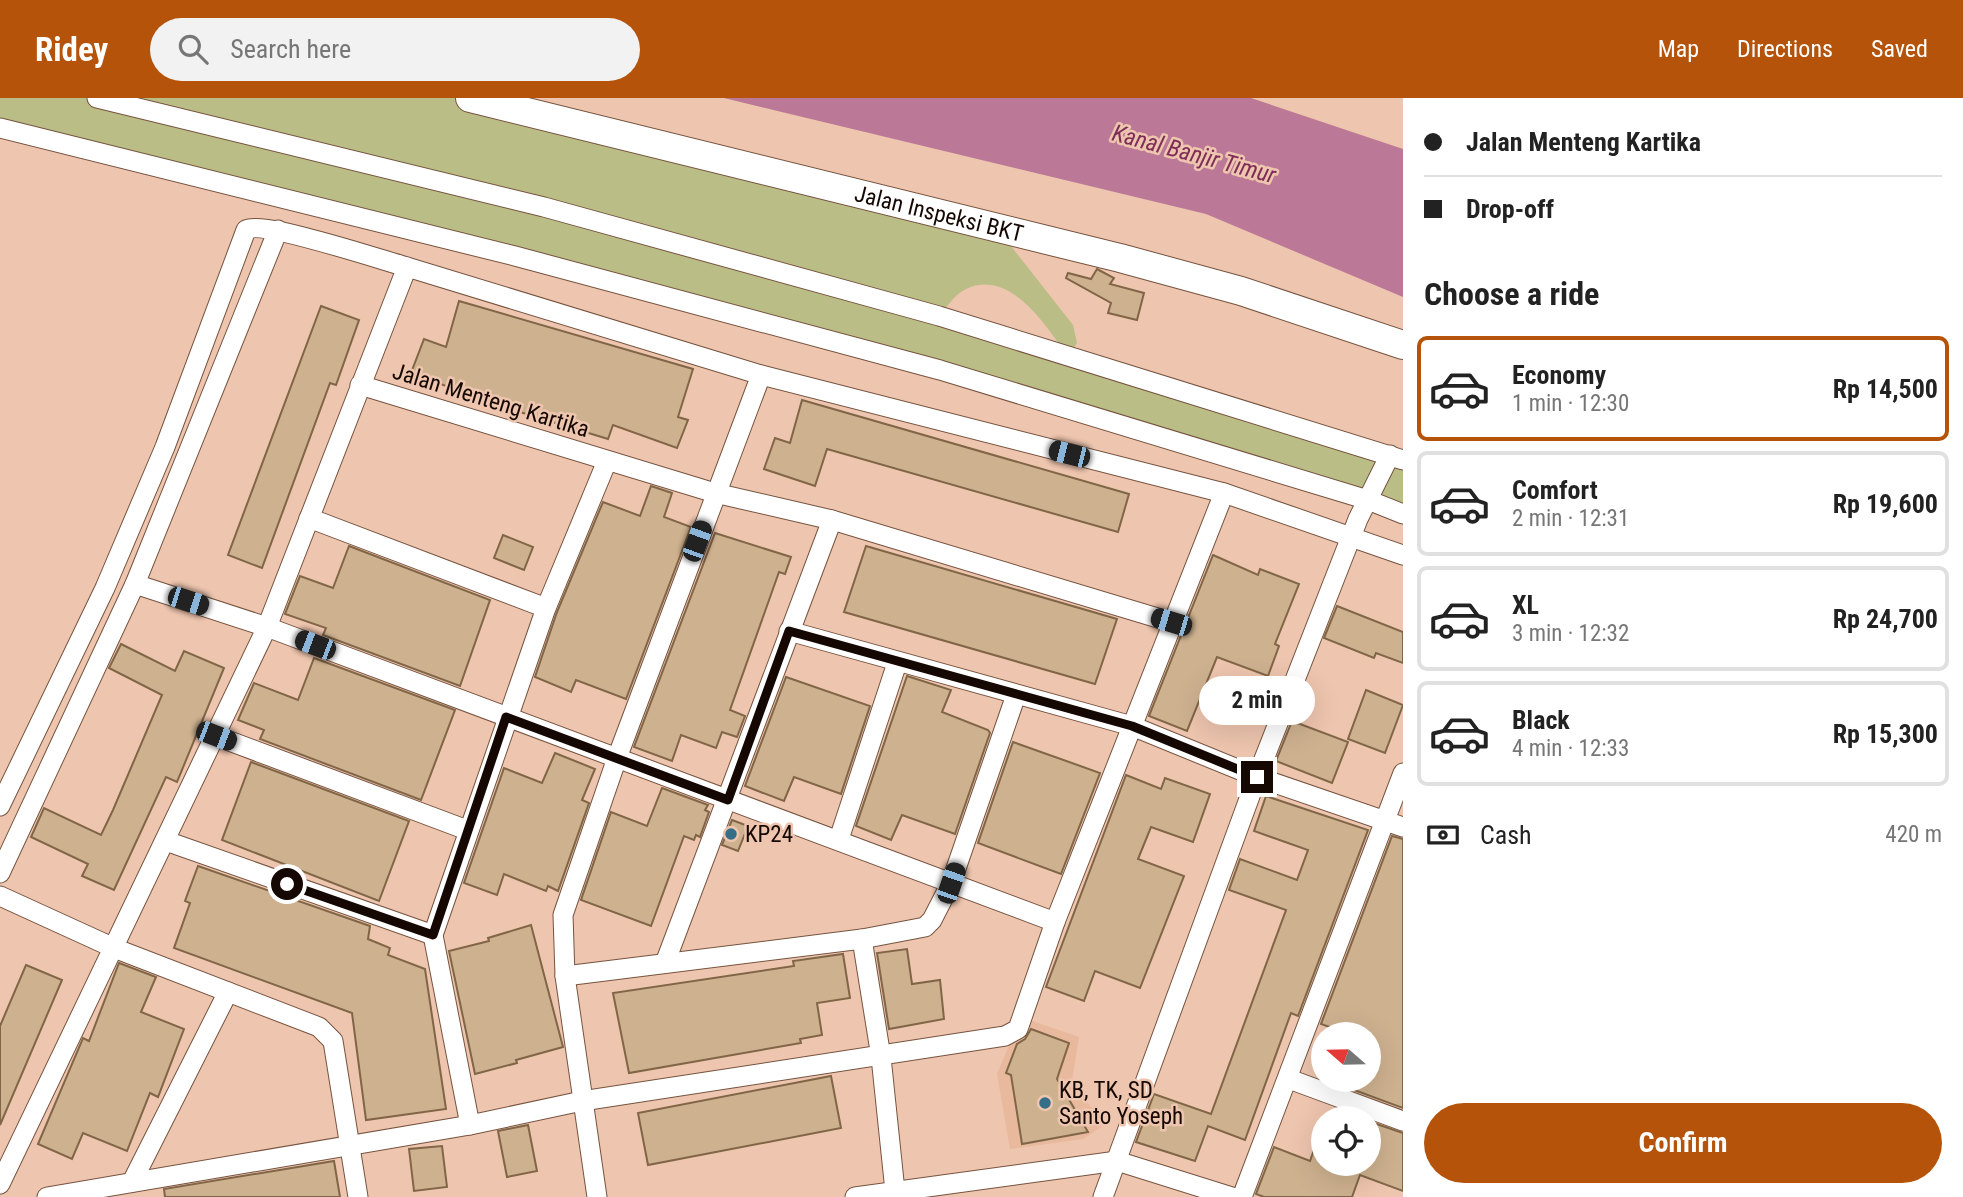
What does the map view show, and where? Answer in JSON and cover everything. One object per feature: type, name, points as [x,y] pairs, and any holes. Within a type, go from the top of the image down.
[{"type":"street","points":[[97,98],[556,210],[939,316],[1397,457],[1368,500],[1352,535],[1257,777],[1110,1179]]},
{"type":"street","name":"Jalan Inspeksi BKT","points":[[470,98],[1120,258],[1241,291],[1403,345]]},
{"type":"street","points":[[0,128],[515,256],[940,370],[1368,500],[1403,514]]},
{"type":"street","points":[[0,806],[105,588],[166,447],[246,230],[254,226],[278,230],[407,267],[761,375],[1224,494],[1352,535],[1403,555]]},
{"type":"street","points":[[0,873],[135,584],[278,230]]},
{"type":"street","points":[[0,1184],[267,627],[407,267]]},
{"type":"street","points":[[597,1197],[565,976],[563,915],[617,758],[761,375]]},
{"type":"street","name":"Jalan Menteng Kartika","points":[[360,385],[715,493],[832,520],[1171,622]]},
{"type":"street","points":[[470,1125],[433,935],[506,717],[546,608],[607,461]]},
{"type":"street","points":[[47,1197],[351,1147],[583,1101],[1005,1037],[1018,1029],[1055,922],[1171,622],[1224,494]]},
{"type":"street","points":[[309,518],[546,608]]},
{"type":"street","points":[[665,963],[832,520]]},
{"type":"street","points":[[135,584],[267,627],[1055,922]]},
{"type":"street","points":[[789,631],[1132,726],[1257,777],[1384,819],[1403,828]]},
{"type":"street","points":[[839,839],[897,663]]},
{"type":"street","points":[[565,976],[862,939],[925,927],[932,920],[951,883],[1016,695]]},
{"type":"street","points":[[216,736],[467,830]]},
{"type":"street","points":[[1242,1197],[1403,773]]},
{"type":"street","points":[[166,841],[433,935]]},
{"type":"street","points":[[0,896],[114,948],[319,1027],[328,1034],[333,1041],[358,1197]]},
{"type":"street","points":[[862,939],[881,1057],[895,1191]]},
{"type":"street","points":[[132,1182],[228,992]]},
{"type":"street","points":[[1289,1079],[1403,1121]]},
{"type":"street","points":[[855,1197],[895,1191],[1110,1179],[1232,1197]]},
{"type":"shaded area","name":"KB, TK, SD Santo Yoseph","points":[[1021,1017],[1079,1037],[1072,1081],[1104,1125],[1083,1139],[1010,1149],[997,1074]]},
{"type":"green space","points":[[0,98],[465,98],[996,227],[1073,325],[1077,343],[1068,356],[1026,304],[1012,293],[998,287],[982,285],[966,289],[955,297],[939,316],[1403,466],[1403,511],[940,370],[0,128]]},
{"type":"water","name":"Kanal Banjir Timur","points":[[724,98],[1251,98],[1403,149],[1403,297],[1206,214]]},
{"type":"building","points":[[1097,269],[1114,278],[1110,284],[1144,293],[1137,320],[1108,313],[1111,303],[1066,278],[1068,273],[1091,279]]},
{"type":"building","points":[[459,301],[693,369],[678,417],[688,420],[677,448],[613,425],[608,439],[497,405],[411,373],[424,339],[446,347]]},
{"type":"building","points":[[321,306],[359,320],[336,385],[330,383],[262,568],[228,555]]},
{"type":"building","points":[[802,400],[1129,494],[1118,532],[827,449],[815,486],[764,469],[775,438],[790,443]]},
{"type":"building","points":[[651,486],[672,493],[664,517],[691,527],[626,699],[576,680],[571,692],[535,677],[557,612],[603,502],[640,516]]},
{"type":"building","points":[[715,533],[791,557],[785,574],[779,572],[730,710],[745,716],[737,737],[722,732],[716,748],[681,735],[672,761],[634,747]]},
{"type":"building","points":[[503,535],[533,547],[524,570],[494,558]]},
{"type":"building","points":[[349,546],[490,600],[460,686],[323,635],[326,628],[285,614],[300,576],[333,588]]},
{"type":"building","points":[[866,546],[1117,619],[1095,684],[844,612]]},
{"type":"building","points":[[1213,555],[1258,575],[1260,569],[1299,584],[1275,644],[1279,646],[1268,676],[1217,657],[1187,731],[1149,716]]},
{"type":"building","points":[[1337,606],[1403,632],[1403,663],[1376,653],[1374,658],[1324,638]]},
{"type":"building","points":[[121,644],[175,671],[184,651],[224,668],[177,782],[166,777],[114,890],[82,876],[88,864],[31,837],[44,808],[101,835],[113,810],[162,695],[109,668]]},
{"type":"building","points":[[314,658],[455,710],[421,800],[260,739],[264,730],[238,720],[254,683],[298,700]]},
{"type":"building","points":[[907,676],[951,690],[942,712],[990,733],[955,834],[902,815],[891,840],[856,826]]},
{"type":"building","points":[[786,677],[870,706],[841,794],[794,777],[784,801],[745,786]]},
{"type":"building","points":[[1366,690],[1403,705],[1385,753],[1348,739]]},
{"type":"building","points":[[1292,721],[1348,742],[1332,783],[1276,761]]},
{"type":"building","points":[[1013,742],[1100,773],[1061,874],[978,843]]},
{"type":"building","points":[[555,753],[595,769],[582,800],[589,803],[558,891],[548,886],[546,891],[504,874],[497,895],[464,883],[504,768],[542,783]]},
{"type":"building","points":[[251,762],[409,821],[379,901],[222,840]]},
{"type":"building","points":[[1126,775],[1161,789],[1165,778],[1210,794],[1193,842],[1151,827],[1138,859],[1184,876],[1140,988],[1095,971],[1084,1001],[1046,987]]},
{"type":"building","points":[[662,788],[708,805],[705,810],[709,812],[700,837],[696,835],[694,840],[684,836],[651,926],[581,900],[611,812],[647,826]]},
{"type":"building","points":[[1266,796],[1368,830],[1298,1016],[1291,1013],[1245,1140],[1208,1126],[1195,1161],[1136,1142],[1154,1094],[1211,1114],[1286,910],[1229,890],[1240,859],[1297,880],[1308,850],[1254,831]]},
{"type":"building","name":"KP24","points":[[732,820],[748,826],[738,851],[722,845]]},
{"type":"building","points":[[1392,836],[1403,839],[1403,1108],[1360,1092],[1381,1092],[1381,1022],[1322,1022]]},
{"type":"building","points":[[198,866],[370,926],[368,939],[390,948],[388,955],[425,969],[446,1109],[366,1120],[352,1013],[174,948],[190,903],[185,901]]},
{"type":"building","points":[[531,925],[563,1047],[475,1074],[449,951],[489,941],[488,938]]},
{"type":"building","points":[[907,949],[912,984],[940,980],[944,1019],[889,1029],[877,953]]},
{"type":"building","points":[[843,954],[850,998],[817,1003],[822,1035],[800,1039],[801,1043],[629,1073],[613,993],[794,966],[793,961]]},
{"type":"building","points":[[119,963],[156,977],[141,1012],[184,1029],[158,1097],[150,1093],[127,1151],[83,1133],[72,1159],[38,1144],[83,1038],[89,1041]]},
{"type":"building","points":[[26,965],[62,980],[0,1125],[0,1026]]},
{"type":"building","name":"KB, TK, SD Santo Yoseph","points":[[1031,1029],[1069,1043],[1057,1079],[1088,1132],[1022,1144],[1011,1075],[1006,1073],[1017,1044],[1025,1039]]},
{"type":"building","points":[[831,1076],[841,1128],[648,1165],[638,1113]]},
{"type":"building","points":[[528,1125],[537,1171],[507,1177],[498,1131]]},
{"type":"building","points":[[1381,1125],[1403,1133],[1403,1191],[1363,1176],[1381,1176]]},
{"type":"building","points":[[442,1146],[447,1187],[414,1191],[409,1149]]},
{"type":"building","points":[[1274,1147],[1310,1161],[1311,1158],[1311,1176],[1360,1176],[1352,1197],[1264,1197],[1256,1194]]},
{"type":"building","points":[[334,1161],[340,1197],[165,1197],[164,1189]]},
{"type":"place","name":"KP24","points":[[731,834]]},
{"type":"place","name":"KB, TK, SD Santo Yoseph","points":[[1045,1103]]},
{"type":"route","points":[[287,884],[433,935],[506,717],[728,800],[789,631],[1132,726],[1257,777]]}]
